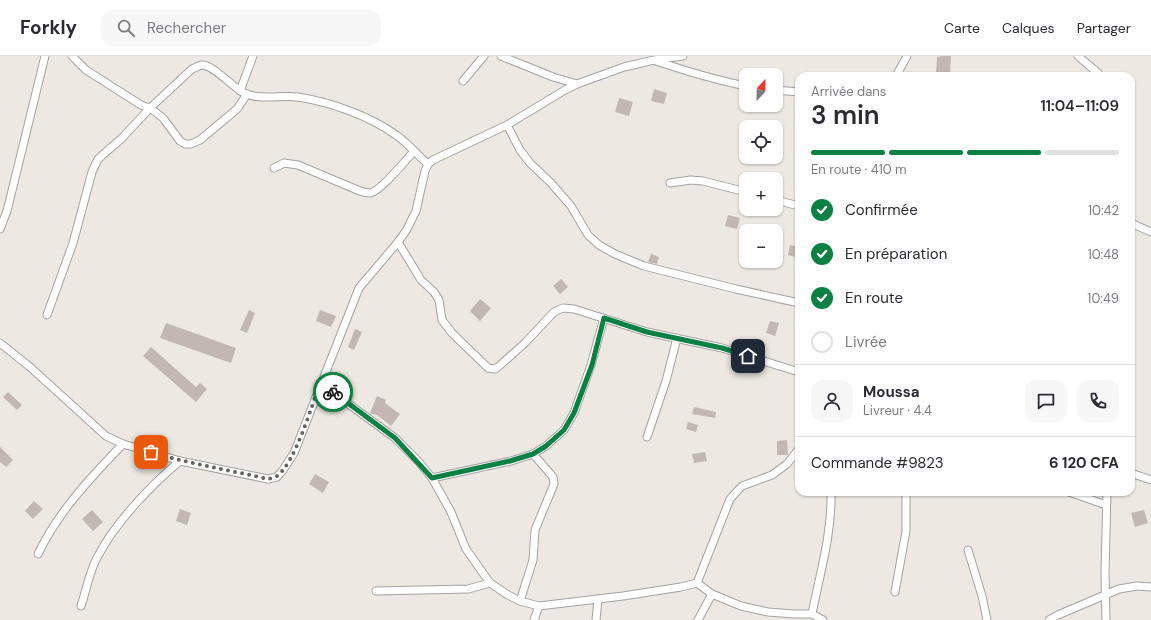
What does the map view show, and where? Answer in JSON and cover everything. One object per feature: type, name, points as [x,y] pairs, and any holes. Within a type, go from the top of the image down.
[{"type":"street","points":[[0,229],[12,190],[45,56]]},
{"type":"street","points":[[72,56],[86,70],[141,105],[150,108],[163,118],[180,141],[185,144],[191,144],[200,140],[236,109],[244,92],[253,56]]},
{"type":"street","points":[[463,81],[484,56]]},
{"type":"street","points":[[501,56],[553,77],[578,84]]},
{"type":"street","points":[[0,343],[30,367],[106,436],[123,444],[180,461],[268,479],[277,476],[283,470],[294,453],[320,383],[359,288],[398,242],[416,211],[428,164],[433,160],[507,125],[565,90],[578,84],[652,58],[683,56]]},
{"type":"street","points":[[898,72],[907,56]]},
{"type":"street","points":[[1078,56],[1097,72]]},
{"type":"street","points":[[652,58],[690,72],[720,81],[739,85]]},
{"type":"street","points":[[47,314],[73,243],[92,172],[98,159],[122,138],[150,108],[192,69],[201,65],[209,67],[244,92],[256,97],[297,97],[333,106],[369,119],[397,136],[428,164]]},
{"type":"street","points":[[783,91],[795,92]]},
{"type":"street","points":[[507,125],[523,154],[571,206],[588,235],[599,245],[615,254],[644,266],[744,291],[795,301]]},
{"type":"street","points":[[274,168],[284,164],[298,165],[360,191],[370,193],[377,190],[387,181],[414,151]]},
{"type":"street","points":[[670,183],[690,180],[703,181],[739,190]]},
{"type":"street","points":[[783,202],[795,205]]},
{"type":"street","points":[[1135,225],[1151,232]]},
{"type":"street","points":[[398,242],[421,280],[434,292],[439,300],[442,320],[452,333],[488,368],[495,369],[498,367],[525,343],[554,312],[563,308],[574,309],[647,332],[722,348],[795,371]]},
{"type":"street","points":[[432,478],[510,461],[533,454],[546,446],[564,430],[574,413],[592,365],[604,318]]},
{"type":"street","points":[[647,437],[666,381],[677,338]]},
{"type":"street","points":[[320,383],[395,438],[432,478],[451,512],[466,549],[490,583],[520,601],[538,606],[681,587],[697,583],[712,594],[740,606],[768,612],[812,614],[823,620]]},
{"type":"street","points":[[38,554],[46,537],[57,521],[95,474],[123,444]]},
{"type":"street","points":[[520,601],[533,560],[535,530],[554,484],[553,477],[533,454]]},
{"type":"street","points":[[697,583],[730,499],[742,486],[772,475],[787,464],[795,454]]},
{"type":"street","points":[[81,606],[97,558],[108,539],[146,493],[164,474],[180,461]]},
{"type":"street","points":[[1135,474],[1151,480]]},
{"type":"street","points":[[812,614],[832,514],[831,496]]},
{"type":"street","points":[[895,592],[906,531],[906,496]]},
{"type":"street","points":[[1080,496],[1106,505]]},
{"type":"street","points":[[1106,620],[1107,496]]},
{"type":"street","points":[[968,550],[982,596],[987,620]]},
{"type":"street","points":[[376,591],[468,589],[490,583]]},
{"type":"street","points":[[1049,620],[1119,589],[1137,586],[1151,586]]},
{"type":"street","points":[[698,620],[712,594]]},
{"type":"street","points":[[596,620],[598,599]]},
{"type":"street","points":[[534,620],[538,606]]},
{"type":"building","points":[[951,56],[950,72],[936,72],[937,57]]},
{"type":"building","points":[[654,89],[667,93],[664,104],[651,101]]},
{"type":"building","points":[[619,98],[633,102],[629,116],[615,112]]},
{"type":"building","points":[[728,215],[740,218],[737,229],[725,226]]},
{"type":"building","points":[[790,245],[795,246],[795,257],[788,255]]},
{"type":"building","points":[[651,254],[659,257],[657,264],[648,262]]},
{"type":"building","points":[[561,279],[568,287],[560,294],[553,286]]},
{"type":"building","points":[[480,299],[491,308],[480,321],[470,311]]},
{"type":"building","points":[[249,310],[255,313],[247,333],[240,330]]},
{"type":"building","points":[[320,310],[336,316],[331,327],[316,321]]},
{"type":"building","points":[[770,321],[779,323],[775,336],[766,333]]},
{"type":"building","points":[[166,323],[236,348],[231,363],[160,338]]},
{"type":"building","points":[[355,329],[362,332],[354,350],[348,347]]},
{"type":"building","points":[[151,347],[196,387],[200,383],[207,389],[196,402],[143,356]]},
{"type":"building","points":[[8,392],[22,405],[17,410],[3,397]]},
{"type":"building","points":[[377,396],[386,400],[385,403],[400,414],[391,426],[377,415],[370,413]]},
{"type":"building","points":[[694,407],[716,412],[715,418],[692,414]]},
{"type":"building","points":[[688,422],[698,425],[696,432],[686,429]]},
{"type":"building","points":[[787,440],[788,455],[777,455],[777,441]]},
{"type":"building","points":[[0,447],[13,460],[6,467],[0,462]]},
{"type":"building","points":[[705,452],[707,461],[694,463],[692,454]]},
{"type":"building","points":[[315,474],[329,482],[323,493],[309,484]]},
{"type":"building","points":[[34,501],[43,509],[33,519],[25,511]]},
{"type":"building","points":[[180,509],[191,513],[187,525],[176,521]]},
{"type":"building","points":[[92,510],[103,522],[93,531],[82,519]]},
{"type":"building","points":[[1144,510],[1148,523],[1135,527],[1131,513]]},
{"type":"way so far","points":[[151,452],[180,461],[268,479],[277,476],[283,470],[294,453],[320,383],[333,392]]},
{"type":"route","points":[[333,392],[395,438],[432,478],[510,461],[533,454],[546,446],[564,430],[574,413],[592,365],[604,318],[647,332],[722,348],[748,356]]}]
